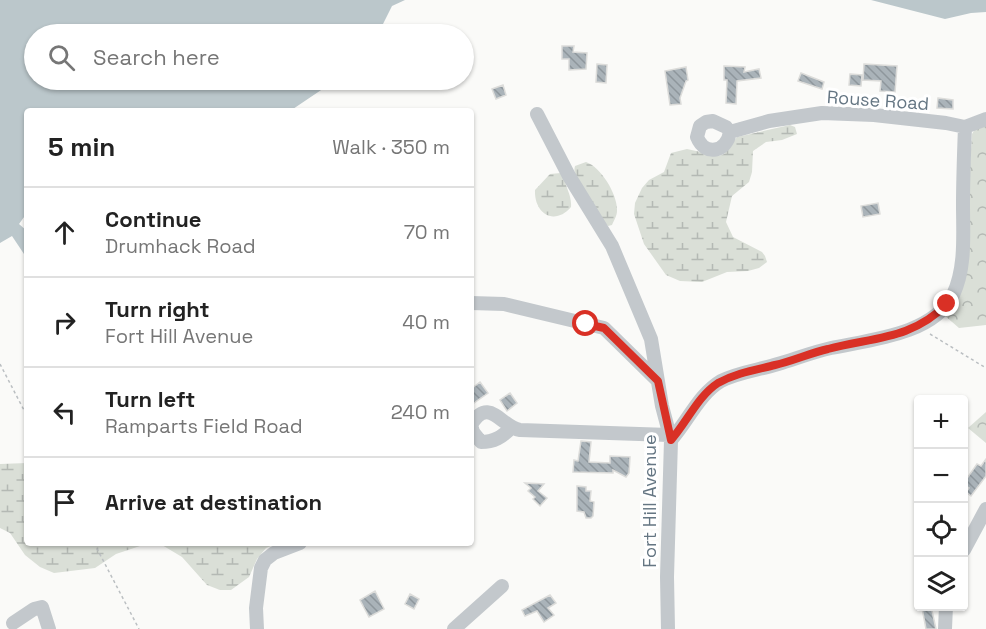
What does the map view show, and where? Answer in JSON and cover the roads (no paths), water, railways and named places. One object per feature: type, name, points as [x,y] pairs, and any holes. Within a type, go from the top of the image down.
[{"type":"street","name":"Rouse Road","points":[[730,132],[769,121],[822,113],[874,115],[965,127]]},
{"type":"street","name":"Fort Hill Avenue","points":[[537,114],[569,176],[612,246],[651,339],[670,437],[668,629]]},
{"type":"street","points":[[474,420],[476,416],[485,412],[496,414],[511,428],[670,437],[709,389],[734,375],[828,349],[889,338],[938,314],[953,295],[962,262],[965,127],[986,119]]},
{"type":"street","points":[[474,303],[504,304],[604,328],[658,381]]},
{"type":"street","points":[[474,433],[481,442],[491,442],[511,428]]},
{"type":"street","points":[[968,541],[986,508]]},
{"type":"street","points":[[257,629],[256,608],[259,579],[265,560],[291,546]]},
{"type":"street","points":[[454,629],[502,586]]},
{"type":"street","points":[[13,623],[34,609],[42,607],[49,629]]},
{"type":"street","points":[[945,629],[946,611]]}]
